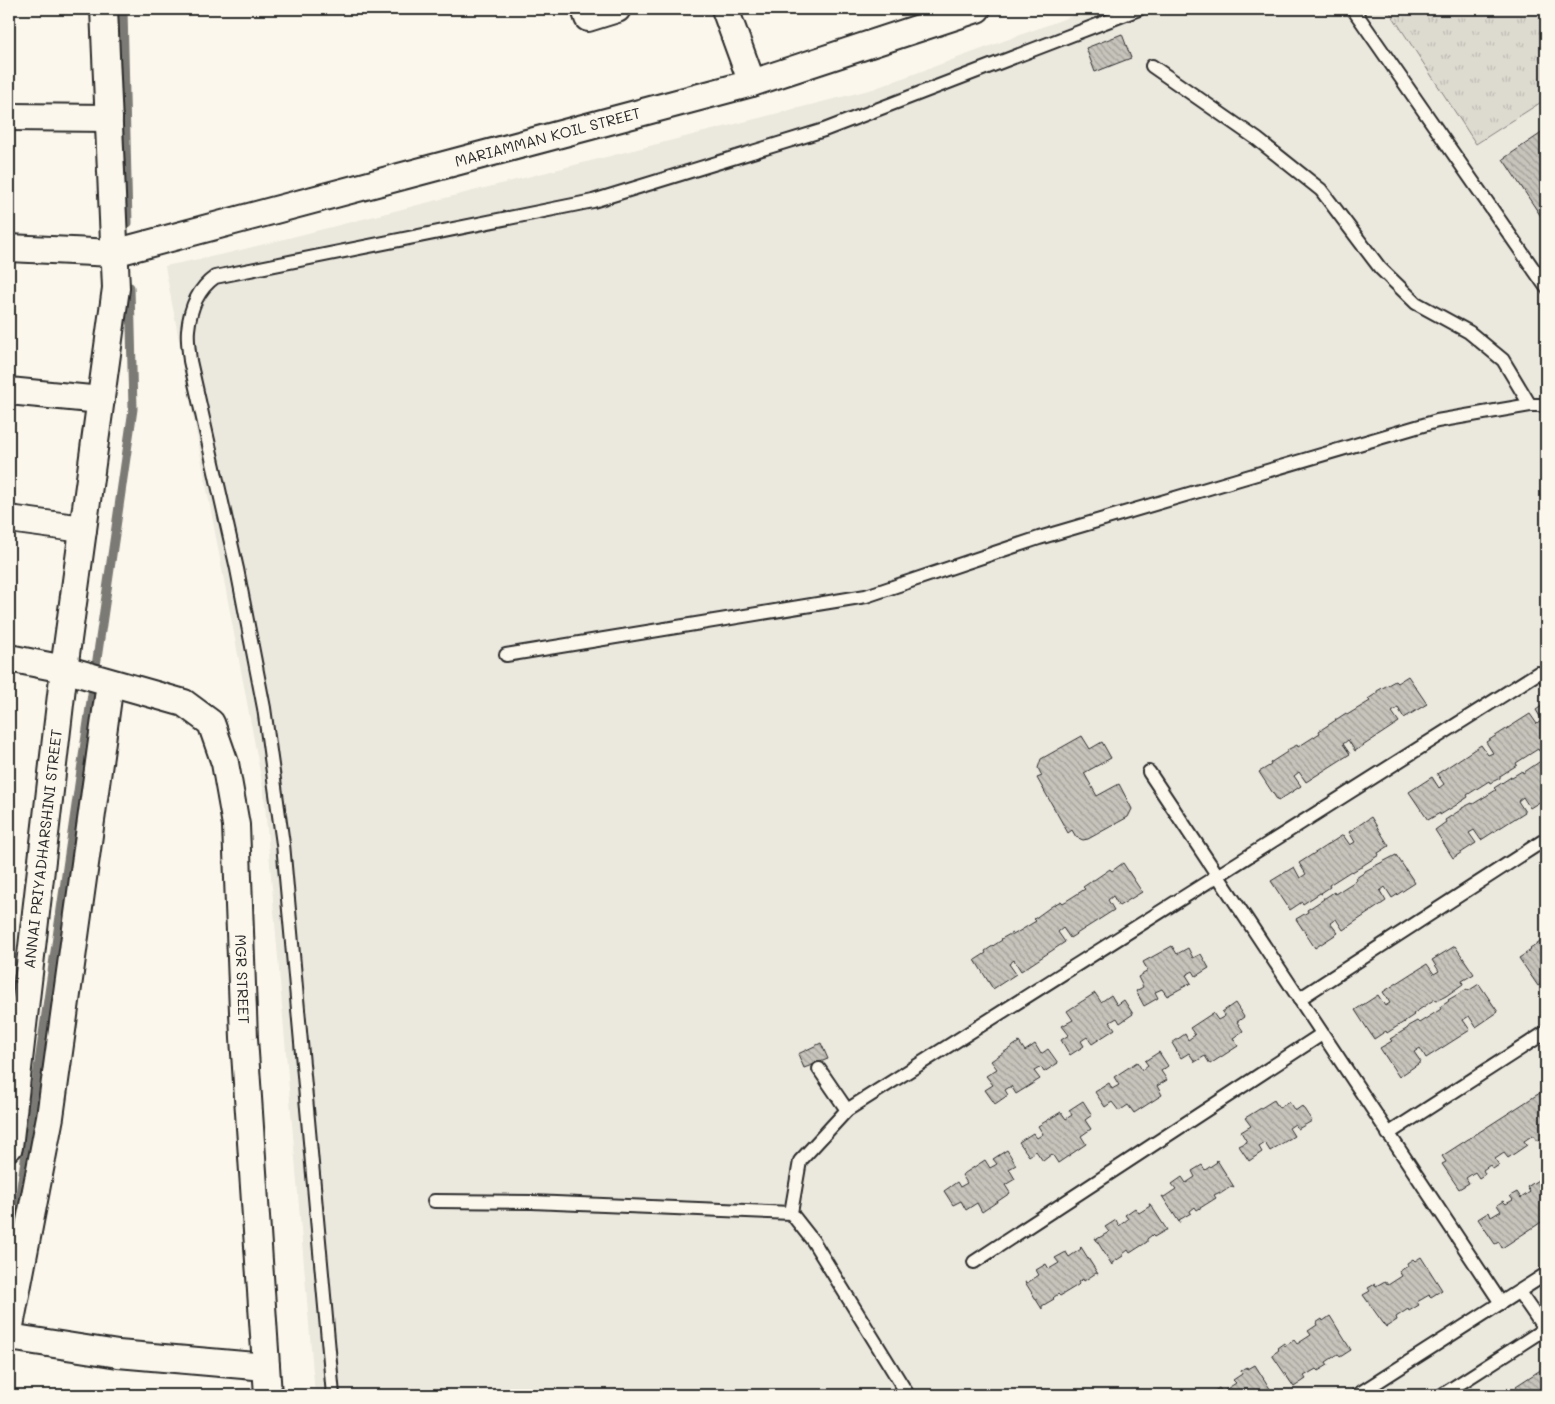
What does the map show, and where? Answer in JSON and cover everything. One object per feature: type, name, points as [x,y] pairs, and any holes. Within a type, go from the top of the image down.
[{"type":"street","name":"ANNAI PRIYADHARSHINI STREET","points":[[9,1147],[64,669],[116,288],[104,9]]},
{"type":"street","points":[[585,9],[588,18],[617,9]]},
{"type":"street","points":[[725,9],[752,82]]},
{"type":"street","name":"MARIAMMAN KOIL STREET","points":[[9,248],[114,254],[752,82],[977,9]]},
{"type":"street","points":[[9,117],[109,118]]},
{"type":"street","points":[[9,391],[100,400]]},
{"type":"street","points":[[9,519],[83,529]]},
{"type":"street","name":"MGR STREET","points":[[9,658],[64,669],[184,703],[211,723],[225,763],[236,825],[244,1038],[268,1395]]},
{"type":"street","points":[[9,1331],[50,1117],[110,683]]},
{"type":"street","points":[[9,1336],[118,1354],[266,1367]]},
{"type":"lane","points":[[333,1395],[283,844],[260,690],[237,570],[190,361],[188,331],[194,303],[204,285],[215,277],[594,201],[824,130],[1139,9]]},
{"type":"lane","points":[[1353,9],[1546,287]]},
{"type":"lane","points":[[1152,66],[1257,139],[1321,190],[1380,268],[1416,303],[1469,332],[1504,360],[1530,405]]},
{"type":"lane","points":[[506,655],[866,596],[1039,538],[1437,420],[1530,405],[1546,405]]},
{"type":"lane","points":[[908,1395],[813,1241],[791,1213],[800,1161],[847,1110],[1538,673],[1546,677]]},
{"type":"lane","points":[[1149,772],[1500,1303]]},
{"type":"lane","points":[[1299,999],[1546,839]]},
{"type":"lane","points":[[1388,1134],[1546,1032]]},
{"type":"lane","points":[[974,1262],[1322,1034]]},
{"type":"lane","points":[[819,1069],[847,1110]]},
{"type":"lane","points":[[434,1201],[532,1202],[791,1213]]},
{"type":"lane","points":[[1357,1395],[1546,1274]]},
{"type":"lane","points":[[1442,1395],[1546,1329],[1519,1292]]},
{"type":"shaded area","points":[[1091,9],[1546,9],[1546,1395],[315,1395],[264,793],[165,266],[229,253],[873,89]]},
{"type":"green space","points":[[1388,9],[1546,9],[1546,99],[1476,144]]},
{"type":"building","points":[[1122,34],[1131,58],[1095,72],[1086,48]]},
{"type":"building","points":[[1546,130],[1546,224],[1503,159]]},
{"type":"building","points":[[1408,676],[1427,704],[1404,718],[1398,708],[1392,712],[1399,722],[1355,751],[1348,740],[1343,744],[1350,754],[1306,782],[1299,772],[1294,776],[1301,786],[1278,801],[1259,772],[1271,765],[1270,763],[1287,752],[1287,750],[1297,745],[1298,747],[1320,733],[1319,731],[1335,719],[1346,713],[1347,715],[1370,701],[1368,699],[1377,691],[1395,681],[1397,683]]},
{"type":"building","points":[[1546,703],[1546,746],[1516,763],[1517,765],[1500,776],[1500,778],[1490,783],[1489,781],[1467,795],[1468,797],[1458,804],[1428,820],[1409,792],[1432,777],[1439,788],[1444,784],[1437,774],[1481,745],[1488,755],[1493,753],[1486,742],[1530,714],[1537,724],[1542,720],[1536,710]]},
{"type":"building","points":[[1082,736],[1090,749],[1102,742],[1111,758],[1084,773],[1097,796],[1119,784],[1132,809],[1128,817],[1083,840],[1076,837],[1072,830],[1068,833],[1037,778],[1042,776],[1038,768],[1041,759]]},
{"type":"building","points":[[1546,754],[1546,798],[1530,808],[1523,797],[1518,801],[1525,812],[1481,840],[1474,830],[1469,833],[1476,843],[1453,858],[1435,830],[1462,808],[1473,804],[1496,790],[1494,788],[1510,776],[1512,777],[1522,771],[1523,773],[1545,758],[1543,756]]},
{"type":"building","points":[[1371,817],[1389,846],[1363,867],[1351,871],[1329,885],[1330,887],[1322,894],[1320,893],[1303,904],[1302,902],[1290,910],[1271,881],[1294,867],[1300,878],[1306,874],[1299,863],[1343,835],[1350,845],[1355,842],[1349,832]]},
{"type":"building","points":[[1396,855],[1415,883],[1392,898],[1385,887],[1380,891],[1386,901],[1343,930],[1336,919],[1330,923],[1338,933],[1315,948],[1296,919],[1308,912],[1307,910],[1323,898],[1334,892],[1335,894],[1357,880],[1356,878],[1365,871]]},
{"type":"building","points":[[1123,863],[1142,892],[1119,906],[1113,896],[1108,900],[1114,910],[1070,938],[1063,928],[1058,932],[1065,942],[1021,971],[1014,960],[1009,964],[1016,974],[993,989],[975,960],[1001,939],[1012,933],[1013,935],[1036,921],[1034,919],[1052,906],[1061,901],[1063,903],[1085,889],[1083,887],[1092,880],[1110,869],[1112,871]]},
{"type":"building","points":[[1546,938],[1546,981],[1538,986],[1519,958]]},
{"type":"building","points":[[1172,946],[1177,954],[1188,948],[1193,958],[1201,954],[1209,968],[1196,976],[1193,971],[1186,975],[1191,983],[1167,996],[1162,989],[1155,992],[1158,998],[1144,1006],[1136,991],[1143,987],[1138,977],[1148,971],[1143,962]]},
{"type":"building","points":[[1455,946],[1474,974],[1462,981],[1463,984],[1446,996],[1436,1001],[1435,999],[1413,1014],[1404,1023],[1374,1039],[1355,1010],[1378,995],[1385,1006],[1390,1003],[1383,992],[1427,964],[1434,974],[1439,971],[1432,960]]},
{"type":"building","points":[[1479,984],[1498,1012],[1476,1027],[1469,1016],[1463,1020],[1470,1030],[1426,1058],[1420,1048],[1414,1052],[1421,1062],[1399,1077],[1380,1048],[1392,1041],[1390,1039],[1408,1028],[1408,1026],[1417,1021],[1419,1023],[1441,1009],[1440,1007],[1448,1000]]},
{"type":"building","points":[[1095,993],[1101,1002],[1111,995],[1117,1005],[1124,1000],[1133,1014],[1120,1023],[1117,1018],[1110,1022],[1115,1029],[1092,1044],[1087,1037],[1081,1041],[1084,1046],[1070,1055],[1061,1040],[1069,1035],[1062,1026],[1073,1020],[1067,1011]]},
{"type":"building","points":[[1235,1003],[1244,1017],[1237,1022],[1243,1031],[1233,1038],[1238,1046],[1210,1064],[1205,1056],[1195,1062],[1189,1053],[1181,1058],[1172,1043],[1185,1034],[1188,1040],[1195,1035],[1190,1028],[1213,1013],[1218,1020],[1225,1016],[1222,1012]]},
{"type":"building","points":[[1019,1042],[1025,1051],[1035,1044],[1041,1054],[1048,1049],[1058,1063],[1044,1072],[1041,1067],[1034,1071],[1040,1079],[1016,1094],[1011,1086],[1005,1090],[1008,1095],[995,1104],[985,1090],[993,1085],[986,1076],[997,1069],[991,1061]]},
{"type":"building","points":[[821,1043],[828,1059],[804,1068],[798,1054]]},
{"type":"building","points":[[1159,1052],[1168,1066],[1161,1071],[1167,1080],[1157,1086],[1162,1095],[1134,1113],[1128,1105],[1119,1111],[1112,1102],[1105,1107],[1095,1092],[1109,1083],[1112,1089],[1119,1085],[1114,1077],[1137,1062],[1142,1070],[1148,1065],[1145,1061]]},
{"type":"building","points":[[1546,1089],[1546,1129],[1541,1133],[1543,1137],[1537,1141],[1533,1135],[1524,1141],[1527,1145],[1508,1158],[1504,1153],[1495,1159],[1499,1165],[1493,1169],[1490,1165],[1483,1170],[1485,1174],[1479,1178],[1475,1172],[1466,1178],[1469,1183],[1459,1189],[1442,1164],[1446,1162],[1442,1156]]},
{"type":"building","points":[[1274,1100],[1279,1108],[1289,1102],[1295,1111],[1302,1106],[1312,1121],[1298,1129],[1295,1124],[1289,1128],[1294,1136],[1270,1151],[1265,1143],[1259,1147],[1262,1152],[1249,1161],[1239,1146],[1247,1142],[1241,1132],[1251,1126],[1245,1118]]},
{"type":"building","points":[[1083,1101],[1092,1115],[1085,1120],[1091,1129],[1081,1136],[1086,1144],[1058,1163],[1052,1154],[1043,1161],[1036,1151],[1029,1156],[1019,1142],[1033,1133],[1037,1138],[1043,1134],[1038,1126],[1061,1112],[1066,1119],[1072,1115],[1069,1110]]},
{"type":"building","points":[[1007,1150],[1016,1165],[1009,1169],[1015,1179],[1005,1185],[1010,1193],[982,1212],[977,1203],[966,1210],[961,1201],[953,1205],[944,1191],[957,1182],[960,1187],[967,1183],[962,1175],[985,1160],[990,1168],[997,1164],[993,1159]]},
{"type":"building","points":[[1217,1160],[1234,1187],[1232,1186],[1220,1194],[1220,1192],[1214,1195],[1216,1198],[1197,1210],[1195,1207],[1190,1211],[1191,1213],[1179,1220],[1179,1222],[1162,1196],[1164,1197],[1176,1189],[1172,1184],[1182,1177],[1186,1183],[1195,1177],[1192,1171],[1202,1165],[1205,1170],[1217,1162]]},
{"type":"building","points":[[1546,1175],[1546,1219],[1502,1248],[1499,1242],[1495,1244],[1478,1219],[1489,1212],[1491,1217],[1501,1211],[1497,1205],[1503,1201],[1506,1204],[1513,1200],[1510,1196],[1517,1192],[1521,1198],[1530,1192],[1527,1187]]},
{"type":"building","points":[[1149,1204],[1167,1230],[1154,1237],[1152,1235],[1147,1239],[1147,1242],[1130,1253],[1128,1250],[1112,1265],[1095,1238],[1097,1239],[1109,1232],[1105,1227],[1116,1220],[1119,1226],[1128,1219],[1125,1215],[1135,1208],[1139,1213],[1150,1206]]},
{"type":"building","points":[[1081,1247],[1098,1274],[1096,1273],[1084,1281],[1083,1279],[1078,1282],[1078,1285],[1060,1296],[1058,1294],[1054,1299],[1042,1306],[1042,1309],[1025,1282],[1027,1283],[1039,1275],[1036,1270],[1046,1264],[1049,1269],[1059,1263],[1055,1258],[1066,1252],[1069,1257],[1081,1249]]},
{"type":"building","points":[[1421,1257],[1442,1290],[1431,1297],[1429,1295],[1417,1302],[1419,1305],[1409,1311],[1408,1309],[1396,1317],[1397,1320],[1386,1327],[1363,1295],[1370,1291],[1368,1288],[1375,1284],[1376,1286],[1385,1281],[1388,1285],[1402,1276],[1399,1271],[1408,1266],[1407,1263]]},
{"type":"building","points":[[1330,1316],[1351,1350],[1340,1357],[1338,1354],[1326,1362],[1328,1365],[1304,1376],[1306,1379],[1294,1387],[1272,1355],[1284,1343],[1285,1346],[1294,1340],[1297,1344],[1311,1335],[1308,1331],[1317,1325],[1316,1323]]},
{"type":"building","points":[[1255,1365],[1274,1395],[1204,1395],[1209,1392],[1210,1394],[1219,1388],[1222,1392],[1236,1383],[1233,1380],[1242,1374],[1241,1371]]},
{"type":"building","points":[[1542,1369],[1546,1376],[1546,1395],[1522,1395],[1516,1386]]},
{"type":"waterway","points":[[123,9],[128,223]]},
{"type":"waterway","points":[[9,1250],[17,1215],[133,409],[130,287]]}]
